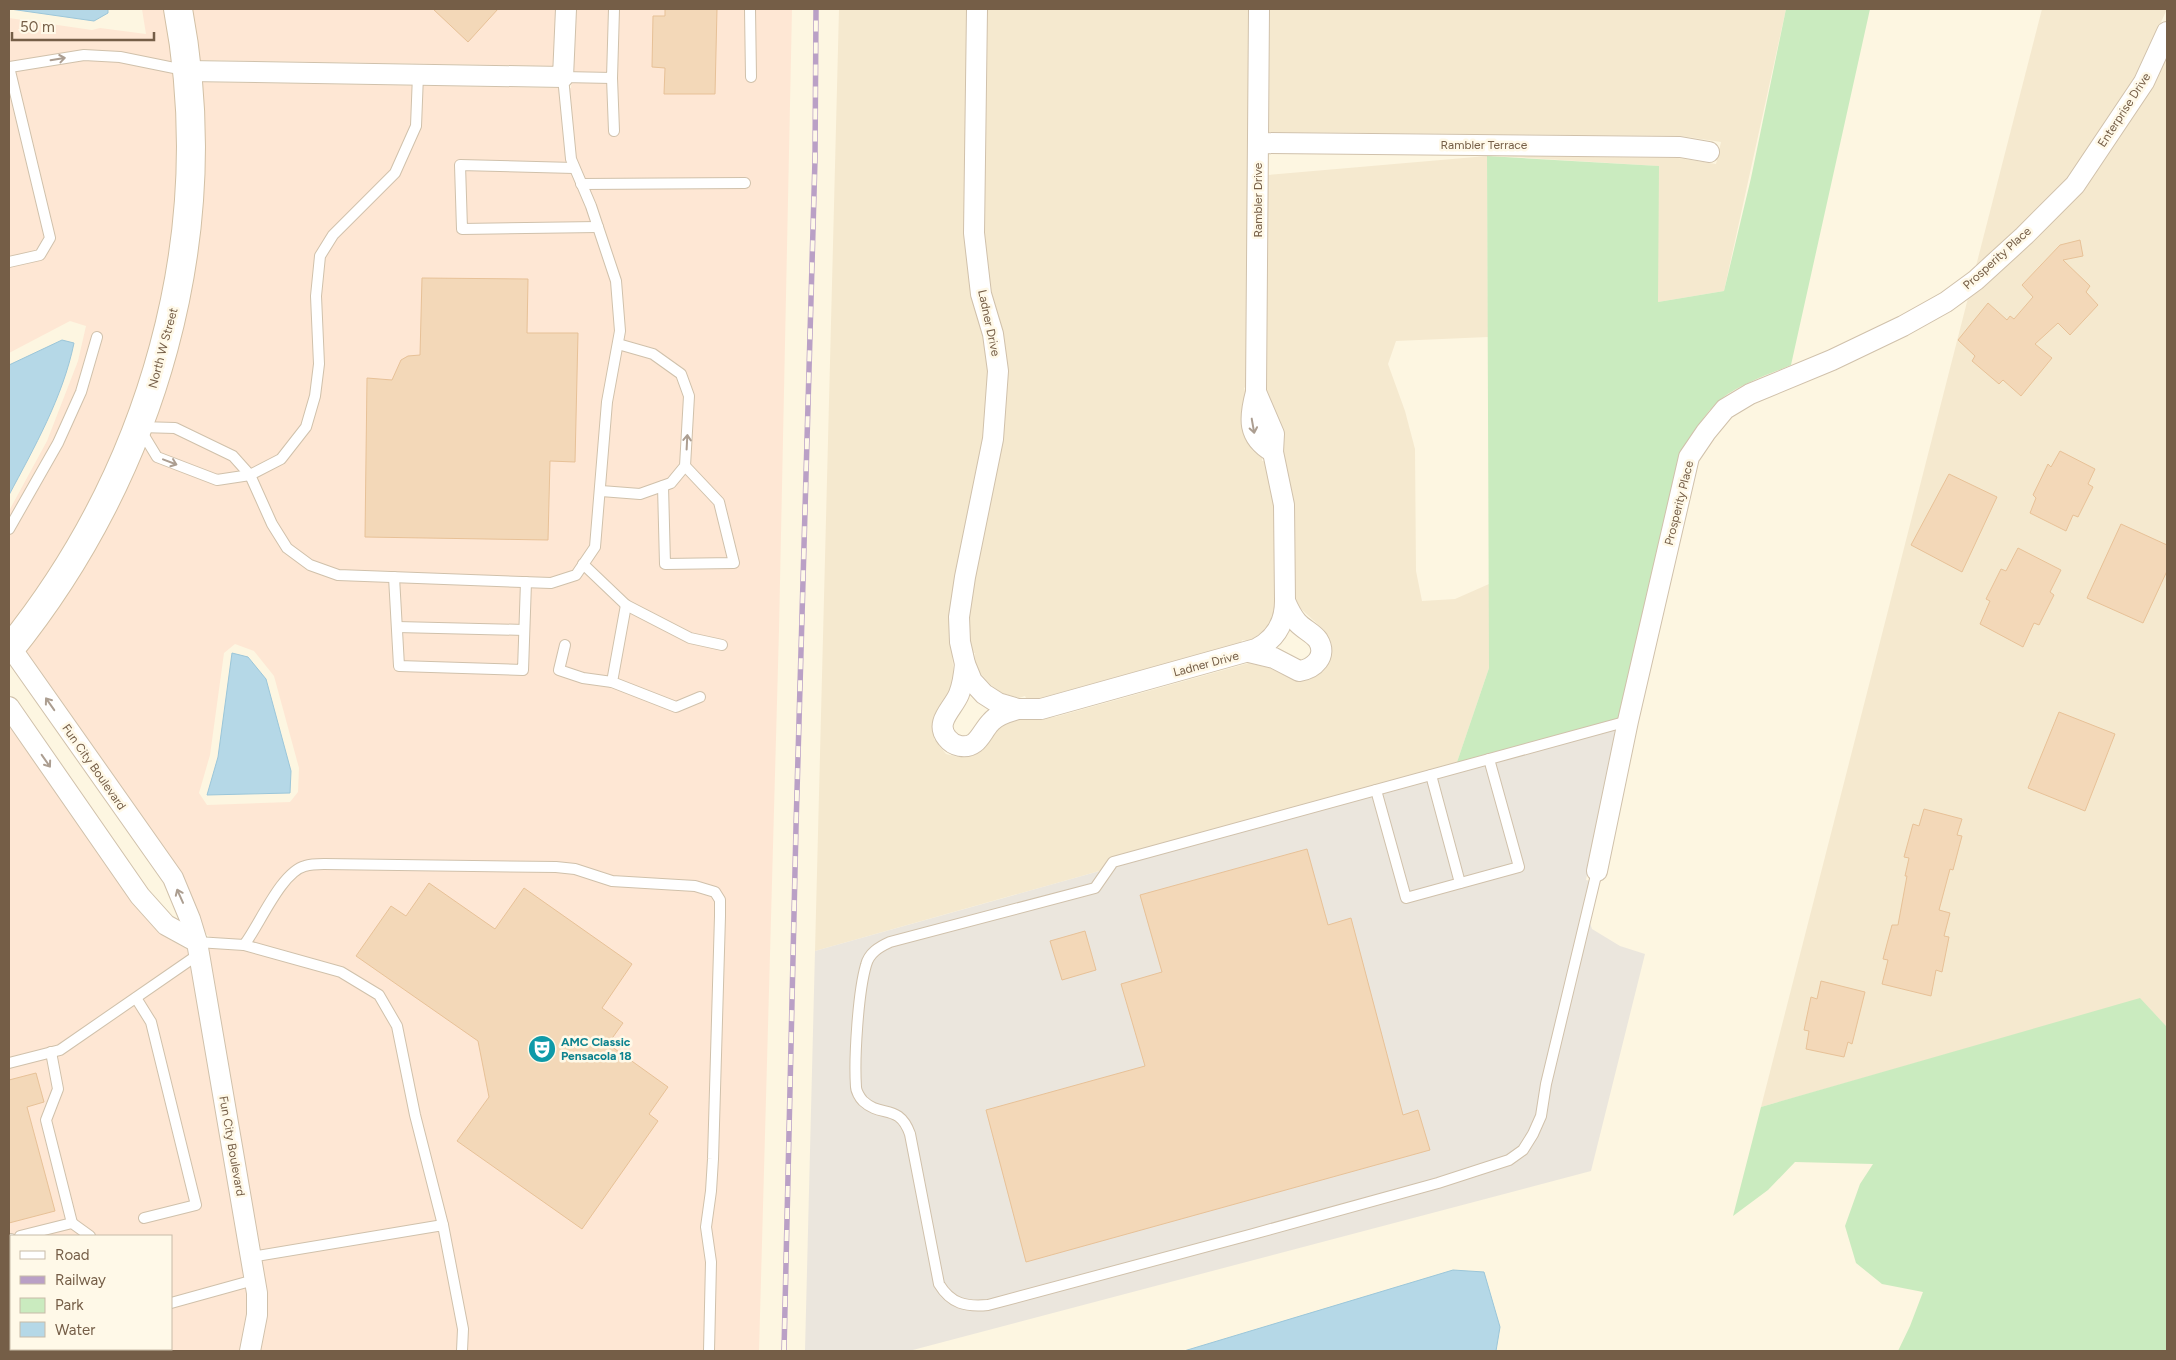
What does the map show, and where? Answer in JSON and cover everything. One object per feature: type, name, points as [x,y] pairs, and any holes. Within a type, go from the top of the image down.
[{"type":"main road","name":"North W Street","points":[[10,649],[59,581],[89,532],[116,481],[139,428],[158,373],[172,317],[183,260],[189,203],[191,145],[188,71],[178,9]]},
{"type":"street","points":[[188,71],[563,77],[566,9]]},
{"type":"street","name":"Ladner Drive","points":[[977,9],[974,233],[982,294],[993,334],[998,371],[993,439],[965,577],[959,618],[960,642],[965,664],[972,681],[984,694],[998,703],[1018,709]]},
{"type":"street","name":"Rambler Drive","points":[[1249,652],[1263,646],[1279,630],[1284,616],[1285,601],[1284,505],[1273,452],[1274,434],[1256,392],[1259,9]]},
{"type":"street","name":"Enterprise Drive","points":[[2075,185],[2144,82],[2167,32]]},
{"type":"street","name":"Rambler Terrace","points":[[1258,143],[1680,147],[1709,152]]},
{"type":"street","name":"Prosperity Place","points":[[1597,871],[1628,721],[1689,458],[1706,432],[1725,409],[1750,394],[1832,360],[1946,302],[1976,280],[2075,185]]},
{"type":"street","name":"Rambler Drive","points":[[1249,652],[1274,658],[1299,671],[1315,665],[1320,657],[1321,648],[1318,639],[1298,623],[1285,601]]},
{"type":"street","name":"Fun City Boulevard","points":[[10,649],[172,878],[190,919],[198,948],[254,1280],[257,1315],[250,1351]]},
{"type":"street","name":"Ladner Drive","points":[[965,664],[964,679],[959,696],[944,717],[942,726],[944,735],[950,742],[959,746],[969,746],[977,741],[990,722],[1000,714],[1018,709],[1054,706],[1249,652]]},
{"type":"street","points":[[9,707],[140,896],[166,925],[198,948]]},
{"type":"lane","points":[[614,9],[612,78],[614,130]]},
{"type":"lane","points":[[750,9],[751,77]]},
{"type":"lane","points":[[9,262],[40,255],[50,238],[9,67],[84,55],[120,57],[188,71]]},
{"type":"lane","points":[[139,428],[157,457],[217,480],[250,475],[281,459],[306,427],[315,396],[319,364],[316,296],[320,256],[333,235],[395,173],[416,126],[418,75]]},
{"type":"lane","points":[[139,428],[175,428],[233,456],[250,475],[272,524],[287,548],[310,565],[338,575],[551,584],[576,575],[595,547],[607,402],[620,332],[616,281],[598,227],[571,159],[563,77],[612,78]]},
{"type":"lane","points":[[574,168],[460,165],[462,229],[598,227]]},
{"type":"lane","points":[[581,184],[745,183]]},
{"type":"lane","points":[[9,528],[58,443],[81,392],[97,337]]},
{"type":"lane","points":[[600,491],[640,494],[671,483],[685,466],[689,396],[681,374],[653,354],[618,344]]},
{"type":"lane","points":[[663,486],[665,564],[734,563],[719,502],[685,466]]},
{"type":"lane","points":[[584,564],[626,605],[690,638],[722,644]]},
{"type":"lane","points":[[394,578],[399,666],[523,670],[526,582]]},
{"type":"lane","points":[[612,682],[626,605]]},
{"type":"lane","points":[[397,627],[524,630]]},
{"type":"lane","points":[[565,646],[559,670],[583,678],[612,682],[676,707],[700,697]]},
{"type":"lane","points":[[1597,871],[1548,1075],[1541,1116],[1534,1134],[1522,1150],[1509,1160],[1438,1183],[1262,1232],[988,1304],[973,1306],[955,1302],[944,1292],[939,1284],[910,1134],[905,1121],[894,1112],[863,1101],[856,1090],[858,1014],[866,963],[876,948],[890,942],[1095,888],[1113,862],[1628,721]]},
{"type":"lane","points":[[1376,790],[1406,898],[1519,866],[1489,759]]},
{"type":"lane","points":[[1431,775],[1460,883]]},
{"type":"lane","points":[[244,946],[285,881],[295,871],[310,865],[556,867],[575,869],[612,881],[695,886],[715,892],[720,900],[720,916],[712,1167],[706,1227],[711,1262],[709,1351]]},
{"type":"lane","points":[[9,1063],[60,1050],[136,998],[198,948],[244,946],[341,972],[379,995],[397,1026],[415,1115],[443,1224],[463,1329],[462,1351]]},
{"type":"lane","points":[[136,998],[151,1022],[196,1205],[144,1218]]},
{"type":"lane","points":[[51,1052],[58,1089],[46,1120],[72,1223],[89,1235]]},
{"type":"lane","points":[[24,1235],[72,1223]]},
{"type":"lane","points":[[250,1257],[443,1224]]},
{"type":"lane","points":[[172,1303],[254,1280]]},
{"type":"shaded area","points":[[142,9],[168,9],[173,33],[180,203],[148,370],[81,526],[9,634],[9,511],[47,441],[78,361],[86,326],[70,321],[9,353],[9,18],[92,30],[100,28],[146,34]]},
{"type":"shaded area","points":[[188,9],[556,9],[554,66],[196,60]]},
{"type":"shaded area","points":[[576,9],[792,9],[779,630],[759,1351],[260,1351],[208,948],[210,937],[206,934],[180,871],[23,648],[148,431],[198,82],[571,88]],"holes":[[[235,644],[254,651],[274,676],[299,768],[298,792],[290,802],[207,805],[199,793],[210,755],[224,653]]]},
{"type":"shaded area","points":[[839,9],[968,9],[972,297],[983,338],[989,373],[984,438],[949,616],[954,678],[950,691],[937,711],[933,724],[934,739],[946,754],[958,757],[968,757],[981,751],[996,730],[1004,724],[1019,720],[1055,717],[1249,663],[1270,668],[1296,681],[1309,680],[1323,671],[1328,663],[1330,642],[1324,630],[1300,608],[1295,598],[1294,501],[1283,451],[1283,430],[1266,389],[1268,175],[1487,156],[1488,337],[1396,341],[1388,364],[1405,411],[1415,449],[1416,571],[1422,601],[1455,599],[1489,584],[1489,668],[1454,771],[815,951]]},
{"type":"shaded area","points":[[987,9],[1249,9],[1247,386],[1244,388],[1246,394],[1242,426],[1246,440],[1253,451],[1262,458],[1262,461],[1265,461],[1275,507],[1275,610],[1273,618],[1268,629],[1249,641],[1242,640],[1241,643],[1040,698],[1026,698],[1025,696],[1019,698],[1002,693],[991,685],[981,674],[974,661],[975,653],[972,653],[969,640],[968,617],[974,578],[1003,441],[1008,371],[1002,332],[991,291],[984,232]]},
{"type":"shaded area","points":[[1269,9],[1786,9],[1724,291],[1658,302],[1658,166],[1497,156],[1678,158],[1716,164],[1721,142],[1681,136],[1268,132]]},
{"type":"shaded area","points":[[2042,9],[2167,9],[2136,77],[2068,178],[2018,229],[1976,266]]},
{"type":"shaded area","points":[[2167,55],[2167,1027],[2140,999],[1761,1107],[1968,298],[2030,245],[2088,185],[2153,87]]},
{"type":"shaded area","points":[[1618,721],[1586,880],[1591,881],[1585,908],[1592,929],[1620,946],[1645,954],[1591,1171],[909,1351],[805,1351],[815,951],[1530,750]]},
{"type":"shaded area","points":[[9,725],[132,903],[159,933],[188,950],[247,1295],[247,1315],[240,1351],[9,1351]]},
{"type":"green space","points":[[1786,9],[1870,9],[1791,365],[1746,384],[1721,399],[1704,417],[1681,452],[1618,721],[1454,771],[1489,668],[1487,156],[1659,166],[1658,302],[1724,291],[1751,178]]},
{"type":"green space","points":[[2140,998],[2167,1027],[2167,1351],[1898,1351],[1923,1292],[1882,1284],[1856,1263],[1845,1226],[1860,1184],[1873,1164],[1795,1162],[1768,1190],[1733,1216],[1761,1107]]},
{"type":"water","points":[[10,9],[108,9],[108,13],[94,21]]},
{"type":"water","points":[[62,340],[74,343],[63,383],[47,422],[9,495],[9,365]]},
{"type":"water","points":[[232,653],[248,657],[266,679],[291,771],[290,793],[207,795],[218,757]]},
{"type":"water","points":[[1453,1270],[1484,1272],[1500,1327],[1496,1351],[1184,1351]]},
{"type":"building","points":[[433,9],[498,9],[468,42]]},
{"type":"building","points":[[665,9],[717,9],[715,94],[664,94],[665,68],[652,67],[653,16],[665,16]]},
{"type":"building","points":[[2080,240],[2083,256],[2063,260],[2090,286],[2086,292],[2098,305],[2070,335],[2058,323],[2035,344],[2052,358],[2021,396],[2003,380],[1999,384],[1972,361],[1975,356],[1958,340],[1988,303],[2007,320],[2010,316],[2014,319],[2033,297],[2022,285],[2060,245]]},
{"type":"building","points":[[422,278],[528,279],[527,333],[578,333],[575,462],[550,461],[548,540],[365,537],[367,378],[392,380],[401,360],[408,356],[420,355]]},
{"type":"building","points":[[2060,451],[2095,469],[2088,484],[2093,487],[2078,517],[2073,515],[2066,531],[2030,513],[2036,498],[2033,495],[2048,464],[2051,467]]},
{"type":"building","points":[[1949,474],[1997,497],[1962,572],[1911,545]]},
{"type":"building","points":[[2121,524],[2167,545],[2167,571],[2143,623],[2087,598]]},
{"type":"building","points":[[2018,548],[2061,570],[2050,592],[2054,595],[2039,625],[2034,623],[2023,647],[1980,624],[1990,601],[1986,599],[2001,569],[2006,571]]},
{"type":"building","points":[[2059,712],[2115,734],[2085,811],[2028,788]]},
{"type":"building","points":[[1924,809],[1962,819],[1957,835],[1962,836],[1953,870],[1950,869],[1939,910],[1950,913],[1944,936],[1949,937],[1942,972],[1936,970],[1931,996],[1882,984],[1888,960],[1883,959],[1892,925],[1898,925],[1907,876],[1905,876],[1909,858],[1904,857],[1913,824],[1919,826]]},
{"type":"building","points":[[1307,849],[1328,925],[1351,918],[1403,1115],[1418,1110],[1430,1150],[1026,1262],[986,1110],[1145,1066],[1121,984],[1162,972],[1140,895]]},
{"type":"building","name":"AMC Classic Pensacola 18","points":[[429,883],[495,929],[524,888],[632,964],[602,1008],[623,1023],[608,1044],[668,1087],[649,1114],[658,1121],[582,1229],[457,1141],[489,1097],[478,1041],[356,956],[391,906],[406,916]]},
{"type":"building","points":[[1085,931],[1096,970],[1062,980],[1050,941]]},
{"type":"building","points":[[1821,981],[1865,992],[1852,1044],[1848,1042],[1844,1057],[1806,1049],[1809,1031],[1804,1030],[1811,997],[1817,999]]},
{"type":"building","points":[[36,1073],[44,1102],[27,1107],[55,1211],[9,1223],[9,1080]]},
{"type":"railway","points":[[784,1351],[796,827],[815,159],[816,9]]},
{"type":"place","name":"AMC Classic Pensacola 18","points":[[542,1049]]}]
